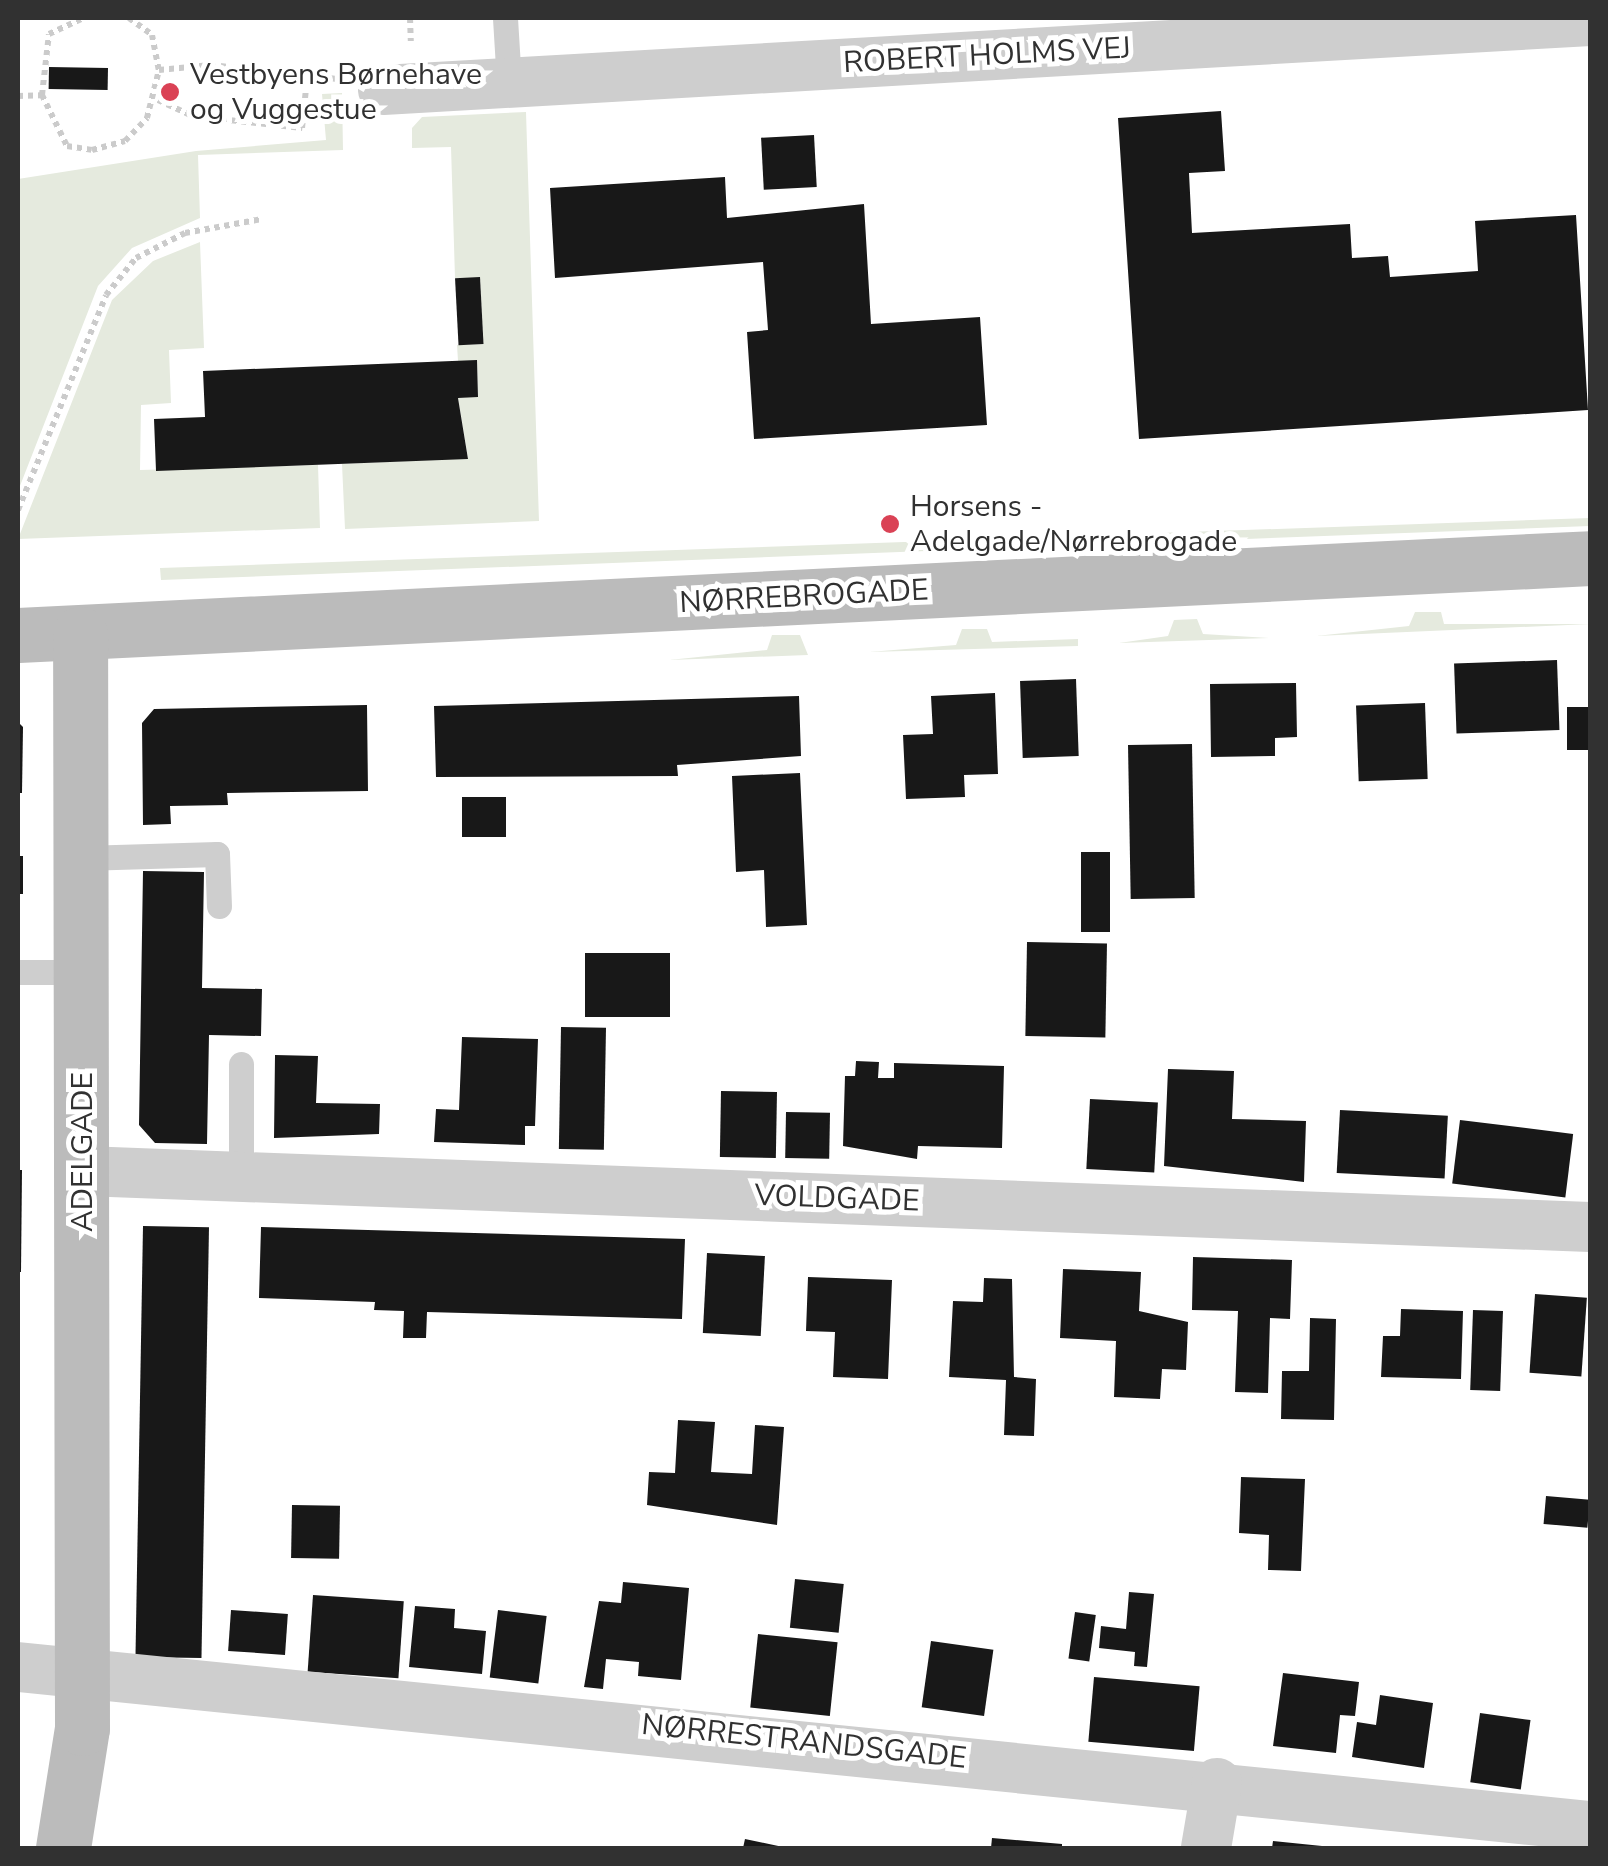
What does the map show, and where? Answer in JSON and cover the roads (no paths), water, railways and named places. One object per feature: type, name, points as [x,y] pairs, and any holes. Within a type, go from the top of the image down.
[{"type":"street","name":"ROBERT HOLMS VEJ","points":[[383,90],[1590,21]]},
{"type":"street","name":"NØRREBROGADE","points":[[18,635],[1590,558]]},
{"type":"street","name":"ADELGADE","points":[[63,1848],[82,1670],[80,634]]},
{"type":"street","name":"VOLDGADE","points":[[84,1171],[1590,1226]]},
{"type":"street","name":"NØRRESTRANDSGADE","points":[[18,1668],[82,1670],[1217,1783],[1590,1826]]},
{"type":"street","points":[[1206,1848],[1217,1783]]},
{"type":"lane","points":[[505,18],[508,83]]},
{"type":"lane","points":[[82,858],[217,854],[220,906]]},
{"type":"lane","points":[[18,972],[82,972]]},
{"type":"lane","points":[[241,1064],[242,1176]]},
{"type":"place","name":"Vestbyens Børnehave og Vuggestue","points":[[170,92]]},
{"type":"place","name":"Horsens - Adelgade/Nørrebrogade","points":[[890,524]]}]
